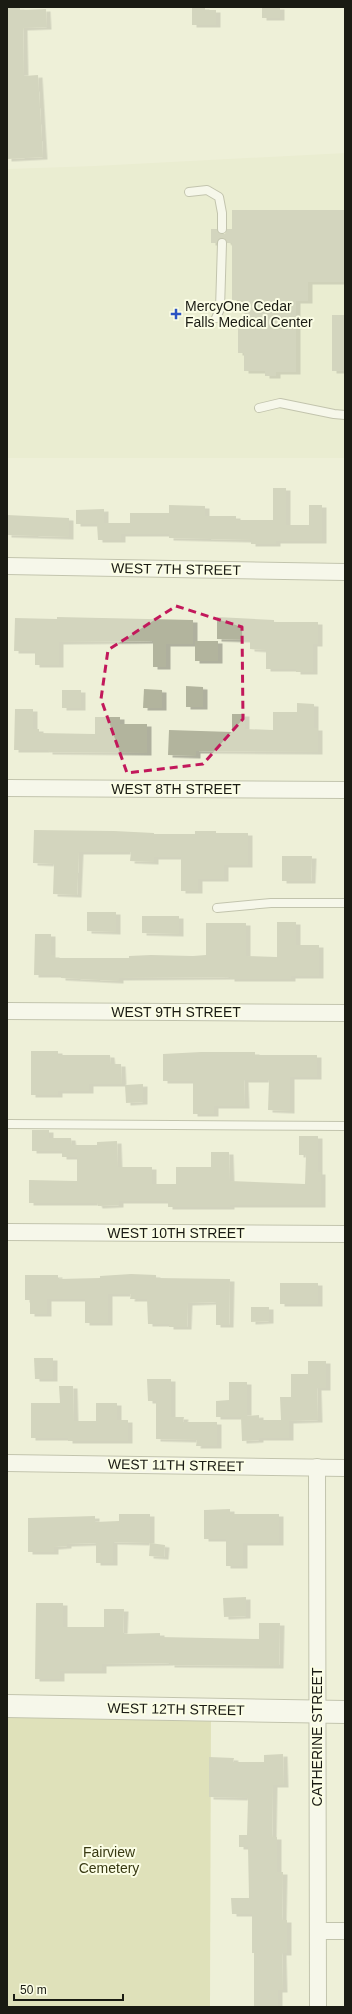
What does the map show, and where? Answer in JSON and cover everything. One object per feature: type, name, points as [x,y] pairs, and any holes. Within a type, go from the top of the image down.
[{"type":"main road","name":"WEST 12TH STREET","points":[[7,1706],[345,1712]]},
{"type":"street","name":"WEST 7TH STREET","points":[[7,566],[345,572]]},
{"type":"street","name":"WEST 8TH STREET","points":[[7,788],[345,790]]},
{"type":"street","name":"WEST 9TH STREET","points":[[7,1011],[345,1013]]},
{"type":"street","name":"WEST 10TH STREET","points":[[7,1232],[345,1234]]},
{"type":"street","name":"WEST 11TH STREET","points":[[7,1463],[345,1468]]},
{"type":"street","name":"CATHERINE STREET","points":[[317,1467],[318,2007]]},
{"type":"street","points":[[318,1931],[345,1931]]},
{"type":"lane","points":[[189,192],[206,190],[219,197],[222,212],[222,229]]},
{"type":"lane","points":[[216,318],[220,309],[222,243]]},
{"type":"lane","points":[[259,408],[280,403],[345,415]]},
{"type":"lane","points":[[217,908],[271,903],[345,903]]},
{"type":"lane","points":[[7,1124],[345,1126]]},
{"type":"highlighted area","points":[[176,606],[242,627],[243,719],[203,764],[127,773],[101,699],[108,650]]},
{"type":"shaded area","name":"MercyOne Cedar Falls Medical Center","points":[[345,153],[345,458],[7,458],[7,169]]},
{"type":"green space","name":"Fairview Cemetery","points":[[7,1712],[211,1712],[210,2007],[7,2007]]},
{"type":"building","points":[[7,7],[20,7],[20,10],[46,9],[47,27],[23,28],[24,76],[38,75],[43,157],[7,159]]},
{"type":"building","points":[[192,7],[205,7],[205,10],[216,10],[216,25],[192,25]]},
{"type":"building","points":[[262,7],[280,7],[280,18],[262,18]]},
{"type":"building","points":[[232,210],[345,210],[345,282],[308,282],[308,301],[296,301],[296,372],[276,372],[276,376],[265,376],[265,371],[244,371],[244,353],[238,353],[238,327],[244,327],[245,300],[232,300],[232,243],[227,243],[225,239],[222,238],[217,243],[211,243],[211,229],[217,229],[222,234],[225,234],[227,229],[232,229]]},
{"type":"building","points":[[332,315],[345,315],[345,371],[332,371]]},
{"type":"building","points":[[273,488],[286,488],[286,525],[309,525],[309,505],[322,505],[322,541],[276,541],[276,544],[251,544],[251,540],[169,538],[169,534],[121,534],[121,540],[98,540],[97,524],[76,524],[76,510],[104,509],[104,523],[130,523],[130,513],[169,513],[169,505],[205,506],[205,516],[236,516],[236,520],[273,520]]},
{"type":"building","points":[[7,515],[69,518],[69,537],[7,535]]},
{"type":"building","points":[[57,617],[193,620],[193,644],[166,644],[166,667],[153,667],[153,641],[59,642],[59,665],[35,665],[35,651],[14,651],[15,618],[57,619]]},
{"type":"building","points":[[217,617],[274,620],[274,622],[318,622],[318,644],[313,644],[313,672],[296,672],[296,669],[266,669],[266,650],[250,649],[250,640],[217,639]]},
{"type":"building","points":[[195,641],[218,641],[218,661],[195,661]]},
{"type":"building","points":[[186,686],[203,687],[203,707],[186,707]]},
{"type":"building","points":[[144,689],[162,690],[162,708],[143,708]]},
{"type":"building","points":[[62,690],[81,690],[81,708],[62,708]]},
{"type":"building","points":[[297,703],[314,704],[314,728],[318,728],[318,752],[196,751],[196,756],[168,755],[169,730],[232,732],[232,714],[245,714],[245,729],[273,730],[273,712],[297,712]]},
{"type":"building","points":[[15,709],[33,709],[33,729],[39,729],[39,733],[95,734],[95,717],[120,717],[120,724],[147,724],[147,753],[48,752],[48,750],[14,750]]},
{"type":"building","points":[[34,830],[114,831],[154,834],[195,834],[195,831],[216,831],[216,833],[248,833],[248,865],[224,865],[224,879],[198,879],[198,891],[181,891],[181,857],[154,857],[154,862],[130,861],[131,852],[79,852],[77,895],[53,894],[54,864],[33,863]]},
{"type":"building","points":[[282,856],[312,856],[311,881],[282,881]]},
{"type":"building","points":[[87,912],[116,912],[116,932],[87,931]]},
{"type":"building","points":[[142,916],[179,916],[179,934],[142,933]]},
{"type":"building","points":[[277,922],[296,922],[296,945],[319,945],[319,976],[291,976],[291,979],[230,979],[230,977],[119,978],[119,981],[61,978],[61,975],[34,975],[35,934],[51,934],[51,955],[55,955],[55,958],[129,958],[129,956],[151,955],[193,956],[206,955],[206,923],[246,923],[246,956],[277,957]]},
{"type":"building","points":[[31,1051],[58,1051],[58,1055],[110,1055],[111,1064],[121,1064],[122,1084],[89,1084],[89,1091],[58,1091],[58,1095],[31,1095]]},
{"type":"building","points":[[255,1052],[255,1055],[317,1055],[317,1077],[290,1077],[290,1111],[268,1110],[269,1080],[244,1080],[245,1106],[214,1106],[214,1114],[193,1114],[193,1081],[163,1081],[163,1054]]},
{"type":"building","points":[[143,1084],[143,1102],[126,1103],[125,1085]]},
{"type":"building","points":[[32,1130],[49,1130],[49,1138],[71,1138],[72,1145],[97,1145],[97,1142],[117,1141],[118,1167],[152,1167],[152,1184],[176,1184],[176,1167],[211,1167],[211,1152],[229,1152],[230,1181],[305,1184],[306,1155],[299,1155],[299,1136],[318,1136],[318,1172],[321,1172],[321,1205],[168,1207],[168,1201],[119,1201],[119,1205],[98,1206],[97,1203],[29,1203],[29,1180],[77,1181],[77,1157],[62,1157],[62,1151],[32,1151]]},
{"type":"building","points":[[131,1274],[156,1275],[156,1278],[230,1279],[229,1325],[216,1325],[216,1302],[188,1303],[187,1327],[169,1327],[169,1324],[148,1324],[147,1299],[130,1299],[131,1294],[108,1294],[108,1323],[85,1323],[85,1299],[47,1299],[47,1314],[30,1314],[30,1300],[25,1300],[25,1275],[58,1275],[58,1279],[100,1278],[100,1276]]},
{"type":"building","points":[[280,1283],[318,1283],[318,1304],[280,1304]]},
{"type":"building","points":[[251,1307],[269,1307],[269,1321],[251,1322]]},
{"type":"building","points":[[34,1358],[53,1358],[53,1379],[35,1379]]},
{"type":"building","points":[[308,1361],[326,1361],[326,1388],[317,1388],[318,1420],[289,1421],[289,1438],[259,1438],[259,1440],[242,1441],[241,1417],[216,1417],[216,1401],[229,1400],[229,1382],[247,1382],[247,1416],[259,1415],[259,1420],[281,1420],[280,1397],[291,1397],[291,1374],[308,1374]]},
{"type":"building","points":[[147,1379],[171,1379],[171,1417],[184,1417],[183,1422],[217,1422],[217,1446],[196,1446],[197,1440],[156,1439],[156,1401],[148,1401]]},
{"type":"building","points":[[59,1386],[73,1386],[74,1421],[96,1421],[96,1403],[117,1403],[117,1420],[128,1420],[128,1441],[68,1441],[68,1438],[31,1438],[31,1403],[60,1403]]},
{"type":"building","points":[[230,1509],[230,1514],[279,1514],[279,1543],[243,1543],[243,1566],[226,1566],[226,1539],[204,1539],[204,1510]]},
{"type":"building","points":[[119,1514],[150,1514],[150,1543],[113,1542],[113,1563],[96,1563],[96,1543],[67,1544],[67,1546],[54,1547],[54,1552],[28,1552],[28,1518],[95,1516],[95,1522],[119,1521]]},
{"type":"building","points":[[150,1543],[165,1545],[164,1557],[149,1556]]},
{"type":"building","points":[[246,1597],[246,1616],[224,1617],[223,1598]]},
{"type":"building","points":[[36,1603],[63,1603],[63,1627],[104,1627],[104,1609],[124,1609],[123,1634],[160,1633],[160,1637],[259,1639],[259,1623],[280,1623],[279,1666],[170,1665],[170,1663],[102,1664],[102,1671],[60,1671],[60,1679],[35,1679]]},
{"type":"building","points":[[283,1754],[284,1785],[273,1785],[272,1837],[277,1837],[277,1872],[283,1872],[282,1920],[287,1920],[287,1953],[282,1953],[283,1990],[278,1990],[278,2007],[254,2007],[252,1914],[232,1914],[231,1898],[249,1898],[248,1847],[239,1847],[239,1835],[247,1835],[248,1798],[209,1797],[209,1757],[234,1758],[233,1762],[264,1762],[264,1755]]},
{"type":"place","name":"MercyOne Cedar Falls Medical Center","points":[[176,314]]}]
